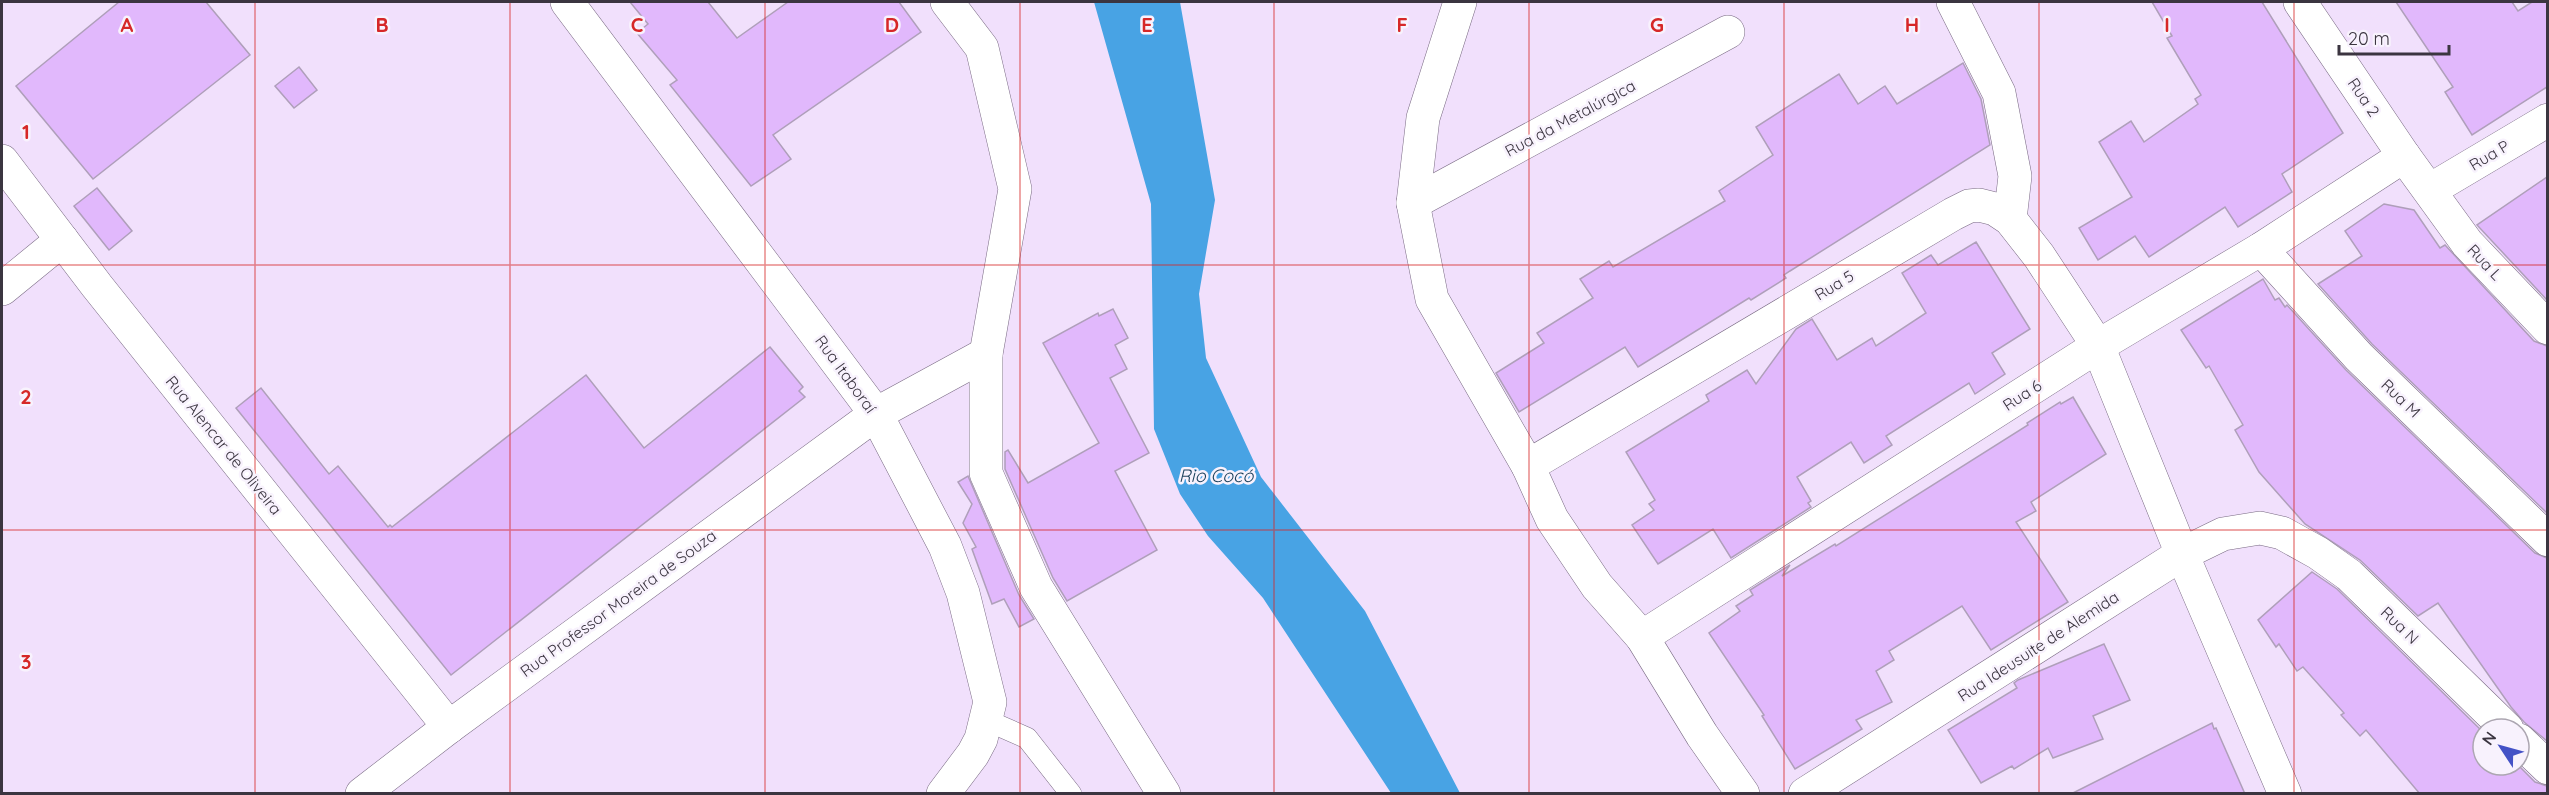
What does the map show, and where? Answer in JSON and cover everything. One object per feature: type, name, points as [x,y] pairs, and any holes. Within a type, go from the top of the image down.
[{"type":"street","name":"Rua Itaboraí","points":[[567,2],[876,414],[945,546],[963,593],[990,702],[981,739],[973,754],[943,794]]},
{"type":"street","points":[[947,2],[982,48],[1015,189],[987,354],[987,473],[1036,587],[1164,794]]},
{"type":"street","points":[[1460,2],[1423,118],[1413,203],[1432,299],[1528,466],[1552,519],[1597,586],[1642,638],[1702,735],[1743,794]]},
{"type":"street","points":[[1953,2],[1999,93],[2015,176],[2010,219]]},
{"type":"street","name":"Rua 2","points":[[2300,2],[2404,156],[2430,190]]},
{"type":"street","name":"Rua da Metalúrgica","points":[[1413,203],[1728,33]]},
{"type":"street","name":"Rua P","points":[[2430,190],[2547,120]]},
{"type":"street","name":"Rua 6","points":[[1642,638],[2098,346],[2261,249],[2404,156]]},
{"type":"street","name":"Rua Alencar de Oliveira","points":[[2,161],[62,240],[449,727]]},
{"type":"street","name":"Rua L","points":[[2430,190],[2467,243],[2547,328]]},
{"type":"street","name":"Rua 5","points":[[1528,466],[1970,206],[1979,205],[1995,209],[2010,219],[2039,256],[2098,346]]},
{"type":"street","points":[[2,289],[62,240]]},
{"type":"street","name":"Rua M","points":[[2261,249],[2359,357],[2547,540]]},
{"type":"street","points":[[2098,346],[2182,554],[2285,794]]},
{"type":"street","name":"Rua Professor Moreira de Souza","points":[[362,794],[449,727],[876,414],[987,354]]},
{"type":"street","name":"Rua Ideusuite de Alemida","points":[[1805,794],[2182,554],[2223,534],[2260,528],[2282,533]]},
{"type":"street","name":"Rua N","points":[[2282,533],[2318,553],[2349,575],[2495,717]]},
{"type":"street","points":[[2531,752],[2547,768]]},
{"type":"lane","points":[[986,720],[1027,738],[1071,794]]},
{"type":"water","name":"Rio Cocó","points":[[1094,2],[1180,2],[1215,200],[1199,294],[1206,358],[1261,477],[1365,611],[1460,793],[1391,793],[1263,598],[1208,536],[1180,494],[1154,429],[1151,204]]},
{"type":"building","points":[[119,2],[206,2],[250,55],[93,179],[16,86]]},
{"type":"building","points":[[630,2],[708,2],[737,38],[788,2],[899,2],[921,32],[773,135],[791,159],[751,186],[670,85],[677,80],[637,33],[648,24]]},
{"type":"building","points":[[2152,2],[2262,2],[2343,133],[2282,174],[2292,192],[2238,227],[2225,207],[2149,257],[2135,236],[2098,260],[2079,228],[2132,197],[2099,142],[2131,121],[2144,142],[2198,104],[2195,99],[2201,95],[2167,38],[2172,36]]},
{"type":"building","points":[[2396,2],[2512,2],[2518,11],[2532,2],[2547,2],[2547,87],[2472,135],[2445,92],[2453,87]]},
{"type":"building","points":[[1963,63],[1981,99],[1990,145],[1790,271],[1784,275],[1786,278],[1751,300],[1749,298],[1638,367],[1625,347],[1519,412],[1496,373],[1544,343],[1537,333],[1593,298],[1580,279],[1609,261],[1613,267],[1725,201],[1719,191],[1773,155],[1756,127],[1839,74],[1858,104],[1885,86],[1897,104]]},
{"type":"building","points":[[299,67],[317,90],[294,108],[275,86]]},
{"type":"building","points":[[2547,177],[2547,300],[2477,225]]},
{"type":"building","points":[[97,188],[132,231],[109,250],[74,206]]},
{"type":"building","points":[[2384,204],[2414,210],[2440,248],[2445,245],[2534,341],[2547,346],[2547,513],[2372,344],[2318,284],[2362,256],[2345,231]]},
{"type":"building","points":[[1976,242],[2030,329],[1992,353],[2005,374],[1975,394],[1969,383],[1886,436],[1892,445],[1864,463],[1851,442],[1797,477],[1811,501],[1808,503],[1811,507],[1731,558],[1713,529],[1658,564],[1632,525],[1654,510],[1649,504],[1655,500],[1626,452],[1709,401],[1706,395],[1747,370],[1756,384],[1796,329],[1812,319],[1837,360],[1872,338],[1876,346],[1926,313],[1902,273],[1931,255],[1938,265]]},
{"type":"building","points":[[2263,279],[2275,300],[2279,298],[2285,307],[2287,305],[2346,370],[2535,553],[2547,558],[2547,741],[2531,728],[2531,717],[2520,717],[2511,707],[2438,603],[2418,616],[2360,560],[2305,524],[2259,472],[2235,430],[2243,425],[2209,366],[2206,368],[2181,330]]},
{"type":"building","points":[[1113,309],[1128,338],[1115,345],[1127,369],[1110,378],[1149,453],[1115,471],[1157,550],[1067,601],[1053,578],[1005,469],[1005,452],[1008,450],[1028,483],[1099,443],[1043,343],[1098,313],[1099,316]]},
{"type":"building","points":[[770,347],[803,387],[799,391],[805,397],[451,675],[236,408],[261,388],[329,474],[338,466],[388,527],[390,525],[392,527],[586,375],[644,448]]},
{"type":"building","points":[[2073,397],[2106,454],[2031,502],[2036,511],[2016,522],[2068,602],[1991,650],[1962,606],[1889,651],[1894,660],[1876,671],[1892,702],[1856,720],[1862,729],[1795,769],[1762,716],[1764,715],[1709,633],[1740,611],[1736,606],[1753,595],[1750,590],[1790,565],[1782,576],[1835,544],[1836,546],[2028,425],[2027,423],[2060,402],[2061,404]]},
{"type":"building","points":[[968,476],[1019,595],[1034,619],[1019,627],[1004,599],[992,604],[972,549],[976,547],[963,523],[972,504],[958,482]]},
{"type":"building","points":[[2312,572],[2337,589],[2471,720],[2471,777],[2530,777],[2535,782],[2547,786],[2547,794],[2420,794],[2366,730],[2360,736],[2341,715],[2344,713],[2303,667],[2297,671],[2279,644],[2276,647],[2258,620]]},
{"type":"building","points":[[2104,644],[2130,700],[2093,716],[2103,739],[2053,758],[2048,748],[2014,769],[2012,766],[1981,783],[1948,730],[2017,688],[2014,683],[2018,680]]},
{"type":"building","points":[[2212,723],[2245,794],[2071,794]]}]
